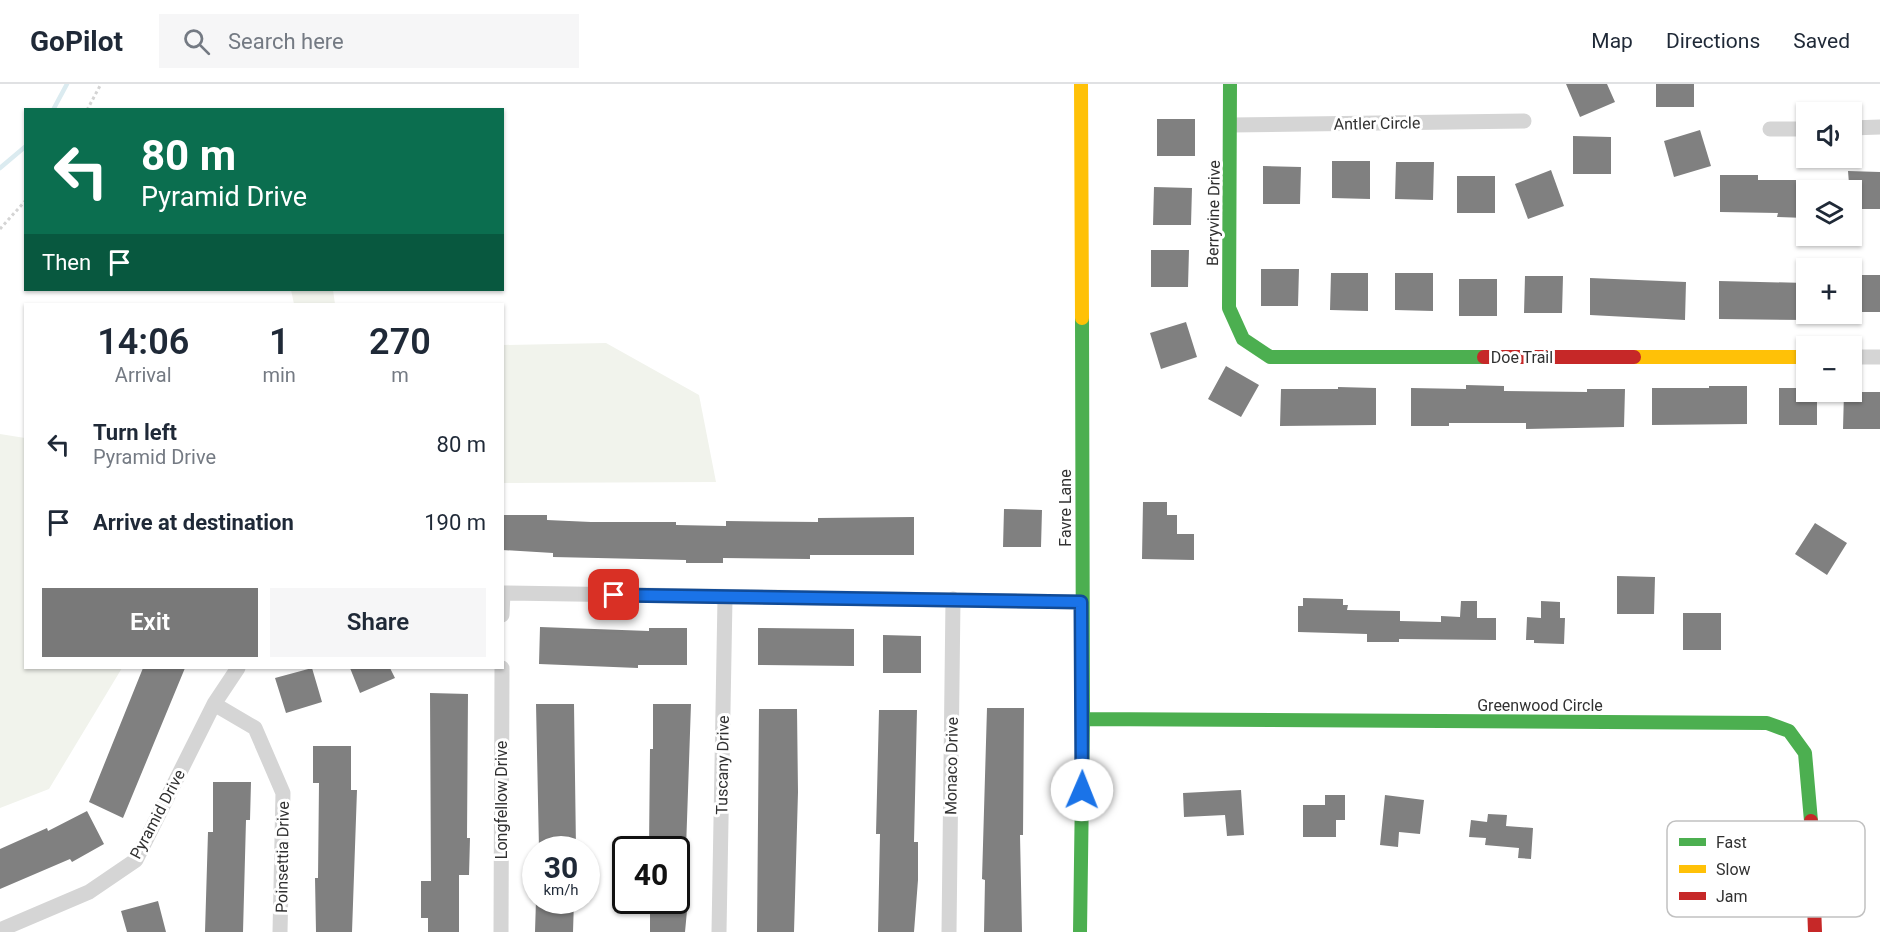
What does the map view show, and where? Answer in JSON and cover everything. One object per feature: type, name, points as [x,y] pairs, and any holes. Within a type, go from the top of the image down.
[{"type":"street","name":"Favre Lane","points":[[1080,932],[1083,719],[1081,84]]},
{"type":"street","name":"Berryvine Drive","points":[[1230,84],[1229,308],[1243,339]]},
{"type":"street","name":"Antler Circle","points":[[1231,125],[1524,122]]},
{"type":"street","points":[[1862,128],[1880,127]]},
{"type":"street","points":[[1770,129],[1796,129]]},
{"type":"street","name":"Doe Trail","points":[[1243,339],[1270,357],[1796,357]]},
{"type":"street","points":[[1862,357],[1880,357]]},
{"type":"street","points":[[504,593],[1081,602]]},
{"type":"street","name":"Tuscany Drive","points":[[719,932],[724,598]]},
{"type":"street","name":"Monaco Drive","points":[[949,932],[953,599]]},
{"type":"street","name":"Pyramid Drive","points":[[0,930],[89,892],[136,860],[214,704],[237,669]]},
{"type":"street","name":"Longfellow Drive","points":[[501,932],[502,669]]},
{"type":"street","name":"Poinsettia Drive","points":[[214,704],[255,728],[283,793],[280,932]]},
{"type":"street","name":"Greenwood Circle","points":[[1083,719],[1767,723],[1789,731],[1805,753],[1810,787],[1811,821]]},
{"type":"street","name":"Greenwood Circle","points":[[1814,917],[1815,932]]},
{"type":"path","points":[[88,108],[101,84]]},
{"type":"path","points":[[0,229],[24,202]]},
{"type":"shaded area","points":[[291,291],[333,291],[335,303],[294,303]]},
{"type":"shaded area","points":[[606,343],[699,395],[716,482],[504,483],[504,345]]},
{"type":"shaded area","points":[[0,434],[24,438],[24,669],[121,669],[49,789],[0,808]]},
{"type":"building","points":[[1566,84],[1607,84],[1615,102],[1580,117]]},
{"type":"building","points":[[1656,84],[1694,84],[1694,107],[1656,107]]},
{"type":"building","points":[[1157,119],[1195,119],[1195,156],[1157,156]]},
{"type":"building","points":[[1700,130],[1711,166],[1674,177],[1664,141]]},
{"type":"building","points":[[1573,136],[1611,137],[1611,174],[1573,174]]},
{"type":"building","points":[[1332,161],[1370,161],[1370,199],[1332,198]]},
{"type":"building","points":[[1396,162],[1434,162],[1433,200],[1395,199]]},
{"type":"building","points":[[1263,166],[1301,167],[1300,204],[1263,204]]},
{"type":"building","points":[[1551,170],[1564,206],[1528,219],[1515,184]]},
{"type":"building","points":[[1848,171],[1880,172],[1880,209],[1862,209],[1862,180],[1849,180]]},
{"type":"building","points":[[1720,175],[1758,175],[1758,180],[1796,180],[1796,218],[1777,217],[1778,213],[1720,212]]},
{"type":"building","points":[[1457,176],[1495,176],[1495,213],[1457,213]]},
{"type":"building","points":[[1154,187],[1192,188],[1191,225],[1153,225]]},
{"type":"building","points":[[1151,250],[1189,250],[1188,287],[1151,287]]},
{"type":"building","points":[[1261,269],[1299,269],[1298,306],[1261,306]]},
{"type":"building","points":[[1331,273],[1368,273],[1368,311],[1330,310]]},
{"type":"building","points":[[1395,273],[1433,273],[1433,311],[1395,310]]},
{"type":"building","points":[[1862,275],[1880,275],[1880,312],[1862,312]]},
{"type":"building","points":[[1525,276],[1563,276],[1562,313],[1524,313]]},
{"type":"building","points":[[1590,278],[1686,282],[1685,320],[1590,315]]},
{"type":"building","points":[[1459,279],[1497,279],[1497,316],[1459,316]]},
{"type":"building","points":[[1719,281],[1796,283],[1796,320],[1719,319]]},
{"type":"building","points":[[1186,322],[1197,357],[1161,369],[1150,333]]},
{"type":"building","points":[[1226,366],[1259,385],[1241,417],[1208,399]]},
{"type":"building","points":[[1466,385],[1504,386],[1504,391],[1587,392],[1587,389],[1625,389],[1624,427],[1526,429],[1526,423],[1449,423],[1449,426],[1411,426],[1411,388],[1466,389]]},
{"type":"building","points":[[1709,386],[1747,386],[1747,424],[1652,425],[1652,388],[1709,388]]},
{"type":"building","points":[[1338,387],[1376,388],[1376,425],[1280,426],[1281,389],[1338,389]]},
{"type":"building","points":[[1779,388],[1796,388],[1796,402],[1817,402],[1817,425],[1779,425]]},
{"type":"building","points":[[1862,392],[1880,392],[1880,429],[1843,429],[1844,402],[1862,402]]},
{"type":"building","points":[[1143,502],[1167,502],[1167,515],[1177,515],[1177,534],[1194,534],[1194,560],[1142,559]]},
{"type":"building","points":[[1004,509],[1042,510],[1041,547],[1003,547]]},
{"type":"building","points":[[504,515],[547,515],[547,520],[676,522],[676,525],[726,526],[726,521],[818,522],[818,518],[914,517],[914,555],[810,555],[810,559],[723,558],[723,563],[686,563],[686,560],[553,557],[553,553],[504,550]]},
{"type":"building","points":[[1815,523],[1847,543],[1827,575],[1795,554]]},
{"type":"building","points":[[1617,576],[1655,577],[1654,614],[1617,614]]},
{"type":"building","points":[[1303,598],[1343,599],[1343,605],[1348,605],[1347,610],[1400,611],[1400,621],[1441,622],[1441,616],[1460,617],[1461,601],[1477,601],[1477,618],[1496,618],[1496,640],[1399,639],[1399,642],[1367,642],[1367,634],[1298,632],[1298,606],[1303,606]]},
{"type":"building","points":[[1541,601],[1560,602],[1560,618],[1565,618],[1564,644],[1534,643],[1534,640],[1526,640],[1527,617],[1541,618]]},
{"type":"building","points":[[1683,613],[1721,613],[1721,650],[1683,650]]},
{"type":"building","points":[[540,627],[649,631],[649,628],[687,628],[687,665],[638,665],[638,668],[539,664]]},
{"type":"building","points":[[758,628],[854,629],[854,666],[758,665]]},
{"type":"building","points":[[883,635],[921,636],[921,673],[883,673]]},
{"type":"building","points":[[143,669],[185,669],[123,818],[89,802]]},
{"type":"building","points":[[312,669],[322,702],[286,713],[275,678]]},
{"type":"building","points":[[350,669],[390,669],[395,678],[360,693]]},
{"type":"building","points":[[430,693],[468,694],[469,875],[459,875],[459,932],[428,932],[428,918],[421,918],[421,881],[431,881]]},
{"type":"building","points":[[536,704],[574,704],[576,836],[539,836]]},
{"type":"building","points":[[653,704],[691,704],[686,836],[649,836],[650,749],[653,749]]},
{"type":"building","points":[[987,708],[1024,708],[1023,835],[1020,835],[1022,932],[984,932],[985,880],[982,879]]},
{"type":"building","points":[[759,709],[797,709],[798,792],[794,932],[757,932]]},
{"type":"building","points":[[879,710],[917,710],[914,842],[918,842],[918,880],[914,932],[878,932],[880,834],[876,834]]},
{"type":"building","points":[[313,746],[351,746],[351,790],[357,790],[352,932],[316,932],[315,878],[318,878],[319,783],[313,783]]},
{"type":"building","points":[[213,782],[251,782],[250,820],[246,820],[243,932],[205,932],[208,832],[213,832]]},
{"type":"building","points":[[1241,790],[1244,835],[1227,836],[1225,815],[1184,817],[1183,793]]},
{"type":"building","points":[[1325,795],[1345,795],[1345,820],[1336,820],[1336,837],[1303,837],[1303,805],[1325,805]]},
{"type":"building","points":[[1385,795],[1424,800],[1420,834],[1399,832],[1398,847],[1380,845]]},
{"type":"building","points":[[87,811],[104,844],[72,862],[70,859],[0,889],[0,849],[47,828],[48,831]]},
{"type":"building","points":[[1488,814],[1507,815],[1506,826],[1533,828],[1531,859],[1518,858],[1519,848],[1485,845],[1486,838],[1469,837],[1471,820],[1487,822]]},
{"type":"building","points":[[158,901],[166,932],[127,932],[121,911]]},
{"type":"building","points":[[536,914],[574,914],[573,932],[535,932]]},
{"type":"building","points":[[650,914],[687,914],[685,932],[650,932]]},
{"type":"waterway","points":[[54,108],[67,84]]},
{"type":"waterway","points":[[0,168],[24,148]]},
{"type":"traffic: fast","points":[[1230,84],[1229,308],[1243,339],[1270,357],[1484,357]]},
{"type":"traffic: fast","points":[[1080,932],[1083,719],[1082,318]]},
{"type":"traffic: fast","points":[[1083,719],[1767,723],[1789,731],[1805,753],[1811,821]]},
{"type":"traffic: slow","points":[[1081,84],[1082,318]]},
{"type":"traffic: slow","points":[[1634,357],[1796,357]]},
{"type":"traffic: jam","points":[[1484,357],[1634,357]]},
{"type":"traffic: jam","points":[[1814,917],[1815,932]]},
{"type":"route","points":[[614,595],[1081,602],[1082,790]]}]
